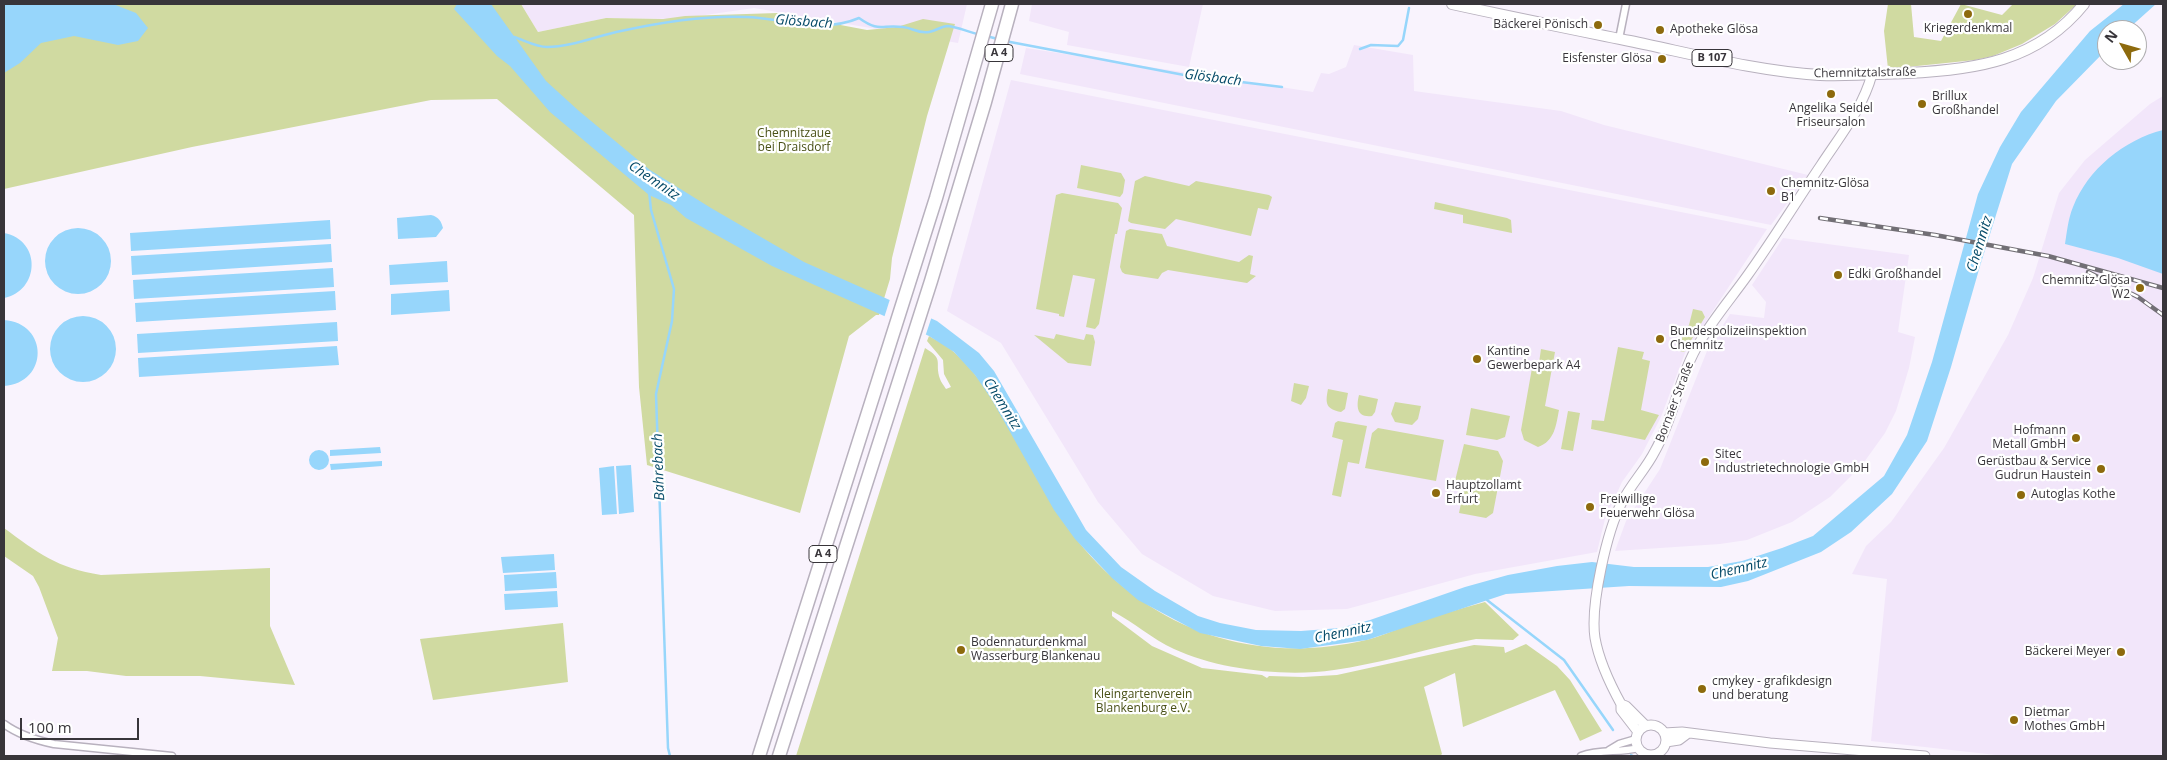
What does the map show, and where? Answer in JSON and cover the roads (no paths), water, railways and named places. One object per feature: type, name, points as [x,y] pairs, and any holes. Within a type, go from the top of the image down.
[{"type":"highway","name":"A 4","points":[[759,756],[911,274],[966,96],[992,4]]},
{"type":"highway","name":"A 4","points":[[779,756],[931,281],[985,102],[1012,4]]},
{"type":"main road","name":"Chemnitztalstraße","points":[[1452,4],[1773,70],[1821,75],[1967,69],[2010,58],[2048,36],[2072,18],[2084,4]]},
{"type":"main road","name":"Bornaer Straße","points":[[1640,732],[1626,706],[1621,704],[1597,648],[1594,636],[1596,601],[1610,531],[1623,499],[1655,452],[1663,435],[1694,352],[1709,327],[1764,252],[1853,116],[1867,94],[1872,74]]},
{"type":"main road","points":[[1663,748],[1656,726],[1640,732],[1639,748],[1648,755],[1663,748],[1678,740],[1687,734],[1925,756]]},
{"type":"street","points":[[1619,39],[1626,4]]},
{"type":"street","points":[[4,724],[21,735],[54,744],[172,756]]},
{"type":"street","points":[[1609,750],[1640,732]]},
{"type":"street","points":[[1581,756],[1609,750],[1619,751],[1639,748]]},
{"type":"water","points":[[4,4],[113,4],[136,13],[148,28],[138,41],[118,45],[74,36],[41,43],[20,63],[4,73]]},
{"type":"water","name":"Chemnitz","points":[[457,4],[491,4],[546,81],[650,170],[804,262],[937,321],[979,353],[994,371],[1086,530],[1121,567],[1155,591],[1198,616],[1220,623],[1256,630],[1301,631],[1340,628],[1370,620],[1465,587],[1508,575],[1557,566],[1592,562],[1634,567],[1708,567],[1742,561],[1813,536],[1884,476],[1907,435],[1932,362],[1978,194],[2000,147],[2021,112],[2090,31],[2097,25],[2097,59],[2056,101],[2012,164],[1927,441],[1892,494],[1851,532],[1821,552],[1748,581],[1721,587],[1629,586],[1506,594],[1367,640],[1300,649],[1261,646],[1200,633],[1138,600],[1112,578],[1075,539],[1054,510],[992,400],[975,375],[954,352],[929,336],[772,266],[686,218],[671,205],[649,195],[550,112],[510,66],[497,56],[454,9]]},
{"type":"water","points":[[2124,4],[2156,4],[2138,20],[2104,20]]},
{"type":"water","points":[[2163,130],[2163,274],[2118,258],[2065,244],[2073,207],[2088,180],[2109,158],[2121,149],[2135,141]]},
{"type":"water","points":[[431,215],[439,220],[443,228],[436,237],[398,239],[397,218]]},
{"type":"water","points":[[330,220],[331,239],[131,251],[130,233]]},
{"type":"water","points":[[78,228],[91,230],[101,238],[109,248],[111,261],[109,274],[101,284],[91,292],[78,294],[65,292],[55,284],[47,274],[45,261],[47,248],[55,238],[65,230]]},
{"type":"water","points":[[4,233],[16,238],[25,245],[30,255],[32,266],[25,286],[16,293],[4,298]]},
{"type":"water","points":[[331,244],[332,262],[132,275],[131,256]]},
{"type":"water","points":[[447,261],[448,282],[390,285],[389,265]]},
{"type":"water","points":[[333,268],[334,287],[134,299],[133,280]]},
{"type":"water","points":[[449,290],[450,311],[391,315],[391,294]]},
{"type":"water","points":[[335,291],[336,310],[136,322],[135,303]]},
{"type":"water","points":[[83,316],[96,318],[111,331],[114,336],[116,349],[114,362],[101,377],[96,380],[83,382],[70,380],[55,367],[52,362],[50,349],[52,336],[65,321],[70,318]]},
{"type":"water","points":[[4,320],[19,324],[29,331],[36,341],[38,353],[36,365],[29,375],[19,382],[4,386]]},
{"type":"water","points":[[337,322],[338,341],[138,353],[137,334]]},
{"type":"water","points":[[337,346],[339,365],[139,377],[138,358]]},
{"type":"water","points":[[380,447],[381,453],[330,456],[330,450]]},
{"type":"water","points":[[319,450],[326,453],[329,460],[326,467],[319,470],[312,467],[309,460],[312,453]]},
{"type":"water","points":[[382,461],[382,466],[331,470],[330,464]]},
{"type":"water","points":[[631,465],[634,512],[619,514],[616,466]]},
{"type":"water","points":[[614,466],[617,514],[602,515],[599,468]]},
{"type":"water","points":[[554,554],[555,570],[503,573],[501,557]]},
{"type":"water","points":[[556,572],[557,588],[505,591],[504,575]]},
{"type":"water","points":[[557,591],[558,607],[505,610],[504,594]]},
{"type":"waterway","name":"Glösbach","points":[[1360,49],[1371,45],[1398,46],[1403,40],[1409,8]]},
{"type":"waterway","name":"Glösbach","points":[[514,37],[539,46],[556,47],[652,25],[699,18],[730,17],[760,18],[817,25],[845,23],[859,18],[876,27],[896,26],[925,32],[948,26],[978,34]]},
{"type":"waterway","name":"Glösbach","points":[[986,36],[998,39]]},
{"type":"waterway","name":"Glösbach","points":[[1005,41],[1184,75],[1282,87]]},
{"type":"waterway","name":"Bahrebach","points":[[649,191],[651,210],[674,289],[672,321],[656,394],[668,748],[670,756]]},
{"type":"waterway","points":[[1487,600],[1564,660],[1613,730]]},
{"type":"railway","points":[[1820,218],[1935,235],[2048,256],[2163,288]]},
{"type":"railway","points":[[2088,272],[2138,297],[2163,315]]},
{"type":"place","name":"Kriegerdenkmal","points":[[1968,14]]},
{"type":"place","name":"Bäckerei Pönisch","points":[[1598,25]]},
{"type":"place","name":"Apotheke Glösa","points":[[1660,30]]},
{"type":"place","name":"Eisfenster Glösa","points":[[1662,59]]},
{"type":"place","name":"Angelika Seidel Friseursalon","points":[[1831,94]]},
{"type":"place","name":"Brillux Großhandel","points":[[1922,104]]},
{"type":"place","name":"Chemnitz-Glösa B1","points":[[1771,191]]},
{"type":"place","name":"Edki Großhandel","points":[[1838,275]]},
{"type":"place","name":"Chemnitz-Glösa W2","points":[[2140,288]]},
{"type":"place","name":"Bundespolizeiinspektion Chemnitz","points":[[1660,339]]},
{"type":"place","name":"Kantine Gewerbepark A4","points":[[1477,359]]},
{"type":"place","name":"Hofmann Metall GmbH","points":[[2076,438]]},
{"type":"place","name":"Sitec Industrietechnologie GmbH","points":[[1705,462]]},
{"type":"place","name":"Gerüstbau & Service Gudrun Haustein","points":[[2101,469]]},
{"type":"place","name":"Hauptzollamt Erfurt","points":[[1436,493]]},
{"type":"place","name":"Autoglas Kothe","points":[[2021,495]]},
{"type":"place","name":"Freiwillige Feuerwehr Glösa","points":[[1590,507]]},
{"type":"place","name":"Bodennaturdenkmal Wasserburg Blankenau","points":[[961,650]]},
{"type":"place","name":"Bäckerei Meyer","points":[[2121,652]]},
{"type":"place","name":"cmykey - grafikdesign und beratung","points":[[1702,689]]},
{"type":"place","name":"Dietmar Mothes GmbH","points":[[2014,720]]},
{"type":"park label","name":"Chemnitzaue bei Draisdorf","points":[[794,141]]},
{"type":"park label","name":"Kleingartenverein Blankenburg e.V.","points":[[1143,702]]}]
